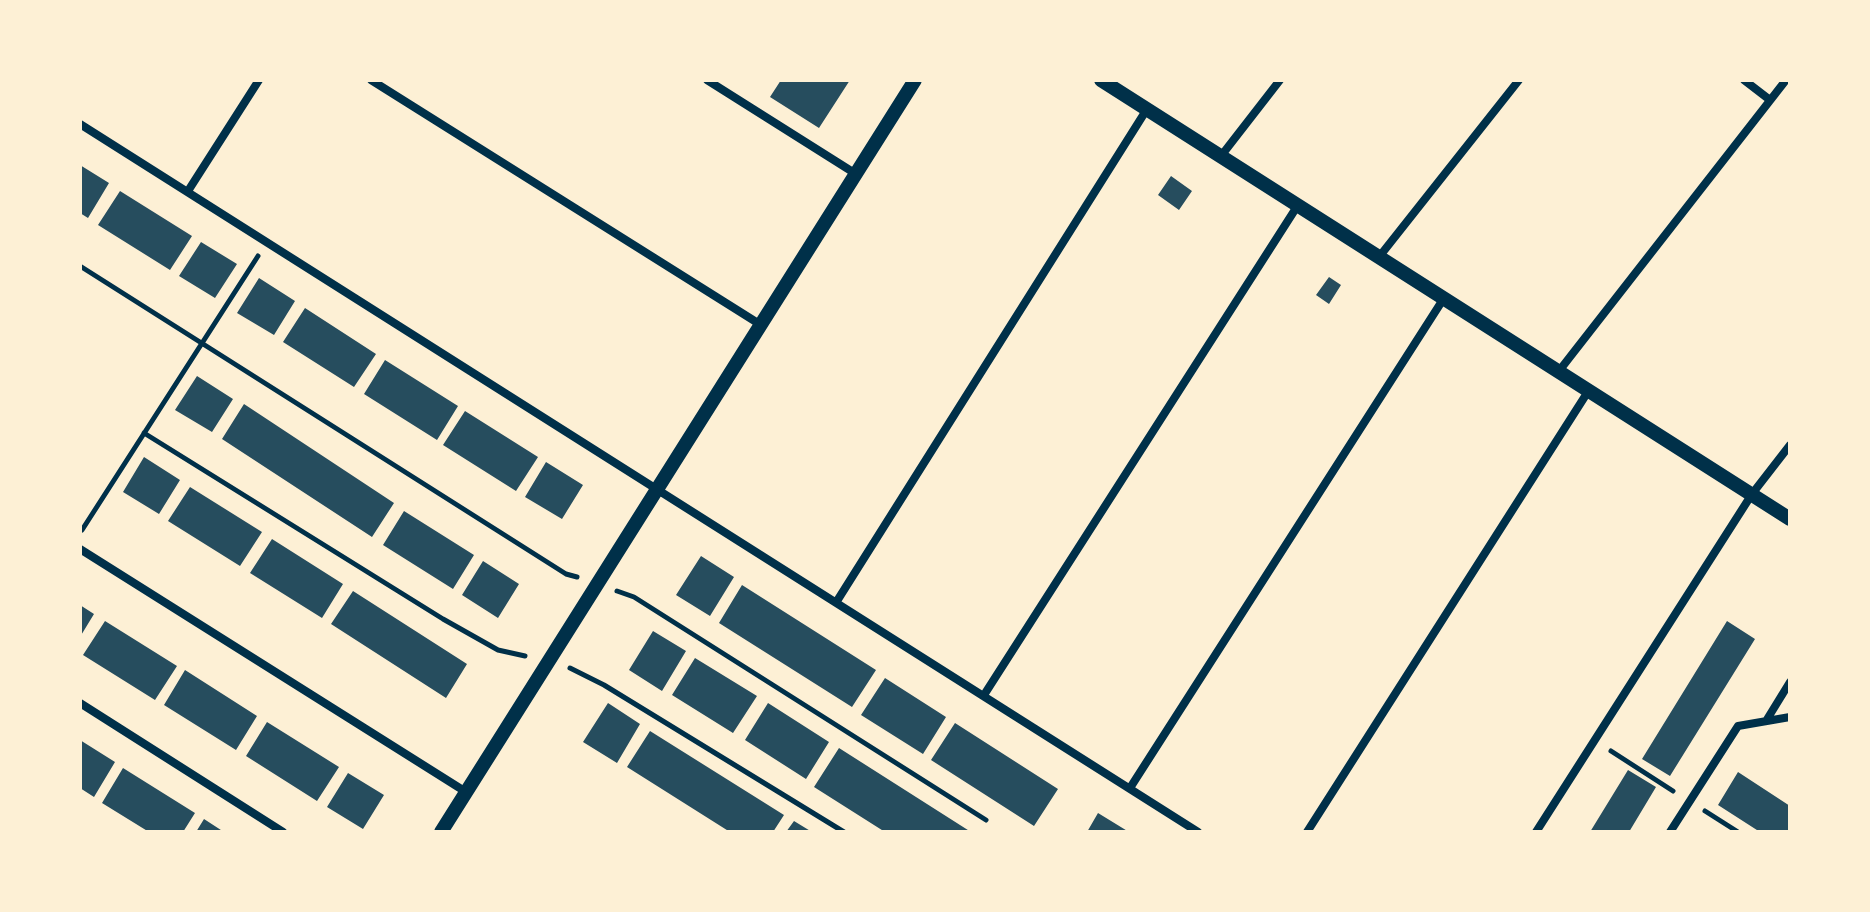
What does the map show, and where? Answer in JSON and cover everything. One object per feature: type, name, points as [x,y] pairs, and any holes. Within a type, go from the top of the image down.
[{"type":"street","points":[[188,191],[259,80]]},
{"type":"street","points":[[371,80],[761,325]]},
{"type":"street","points":[[707,80],[856,174]]},
{"type":"street","points":[[441,832],[915,80]]},
{"type":"street","points":[[1101,80],[1790,519]]},
{"type":"street","points":[[1221,156],[1280,80]]},
{"type":"street","points":[[1379,257],[1519,80]]},
{"type":"street","points":[[1744,80],[1770,100]]},
{"type":"street","points":[[1559,371],[1786,80]]},
{"type":"street","points":[[837,601],[1147,109]]},
{"type":"street","points":[[80,124],[1198,832]]},
{"type":"street","points":[[984,695],[1298,205]]},
{"type":"street","points":[[1130,788],[1444,298]]},
{"type":"street","points":[[1307,832],[1589,390]]},
{"type":"street","points":[[1536,832],[1752,494],[1790,445]]},
{"type":"street","points":[[80,549],[466,792]]},
{"type":"street","points":[[1766,721],[1790,682]]},
{"type":"street","points":[[80,703],[283,832]]},
{"type":"street","points":[[1670,832],[1738,726],[1790,717]]},
{"type":"path","points":[[80,533],[267,241]]},
{"type":"path","points":[[80,266],[566,574],[634,597],[986,820]]},
{"type":"path","points":[[144,433],[443,619],[498,650],[573,668],[844,832]]},
{"type":"path","points":[[1594,740],[1738,832]]},
{"type":"building","points":[[781,80],[850,80],[819,128],[770,97]]},
{"type":"building","points":[[80,165],[109,183],[88,218],[80,213]]},
{"type":"building","points":[[1171,176],[1192,191],[1179,210],[1158,195]]},
{"type":"building","points":[[120,191],[192,236],[170,270],[98,225]]},
{"type":"building","points":[[201,242],[237,264],[215,298],[179,276]]},
{"type":"building","points":[[1329,277],[1341,285],[1329,304],[1316,295]]},
{"type":"building","points":[[259,278],[295,301],[274,335],[237,313]]},
{"type":"building","points":[[305,308],[376,354],[354,387],[283,342]]},
{"type":"building","points":[[385,360],[458,406],[437,440],[364,394]]},
{"type":"building","points":[[197,376],[233,399],[212,432],[175,410]]},
{"type":"building","points":[[244,404],[394,503],[372,537],[222,439]]},
{"type":"building","points":[[465,411],[538,457],[516,491],[443,445]]},
{"type":"building","points":[[144,457],[180,480],[159,514],[123,492]]},
{"type":"building","points":[[546,462],[583,485],[562,519],[525,497]]},
{"type":"building","points":[[190,487],[262,532],[240,566],[168,521]]},
{"type":"building","points":[[404,511],[474,555],[453,589],[383,545]]},
{"type":"building","points":[[272,539],[343,584],[322,618],[250,573]]},
{"type":"building","points":[[701,556],[734,577],[710,616],[676,595]]},
{"type":"building","points":[[483,561],[519,584],[498,618],[462,595]]},
{"type":"building","points":[[742,585],[876,670],[852,707],[719,623]]},
{"type":"building","points":[[353,591],[467,664],[446,698],[331,624]]},
{"type":"building","points":[[80,605],[94,614],[80,637]]},
{"type":"building","points":[[105,621],[177,666],[155,700],[83,655]]},
{"type":"building","points":[[1727,621],[1755,639],[1670,776],[1642,759]]},
{"type":"building","points":[[653,631],[686,651],[662,691],[629,670]]},
{"type":"building","points":[[695,658],[757,696],[733,733],[672,695]]},
{"type":"building","points":[[185,670],[257,716],[236,750],[164,705]]},
{"type":"building","points":[[885,678],[946,717],[923,754],[861,715]]},
{"type":"building","points":[[608,703],[640,724],[617,763],[583,742]]},
{"type":"building","points":[[768,703],[829,742],[806,779],[745,740]]},
{"type":"building","points":[[267,722],[339,767],[317,801],[246,756]]},
{"type":"building","points":[[955,723],[1058,789],[1034,826],[931,760]]},
{"type":"building","points":[[650,731],[784,815],[773,832],[730,832],[627,767]]},
{"type":"building","points":[[80,740],[115,762],[94,797],[80,788]]},
{"type":"building","points":[[839,748],[971,832],[885,832],[814,787]]},
{"type":"building","points":[[123,768],[195,813],[183,832],[149,832],[102,803]]},
{"type":"building","points":[[1628,770],[1656,787],[1629,832],[1590,832]]},
{"type":"building","points":[[1738,772],[1790,806],[1790,832],[1760,832],[1718,805]]},
{"type":"building","points":[[348,773],[384,795],[363,829],[327,807]]},
{"type":"building","points":[[1098,813],[1129,832],[1087,832]]},
{"type":"building","points":[[204,819],[224,832],[196,832]]},
{"type":"building","points":[[794,821],[812,832],[786,832]]}]
